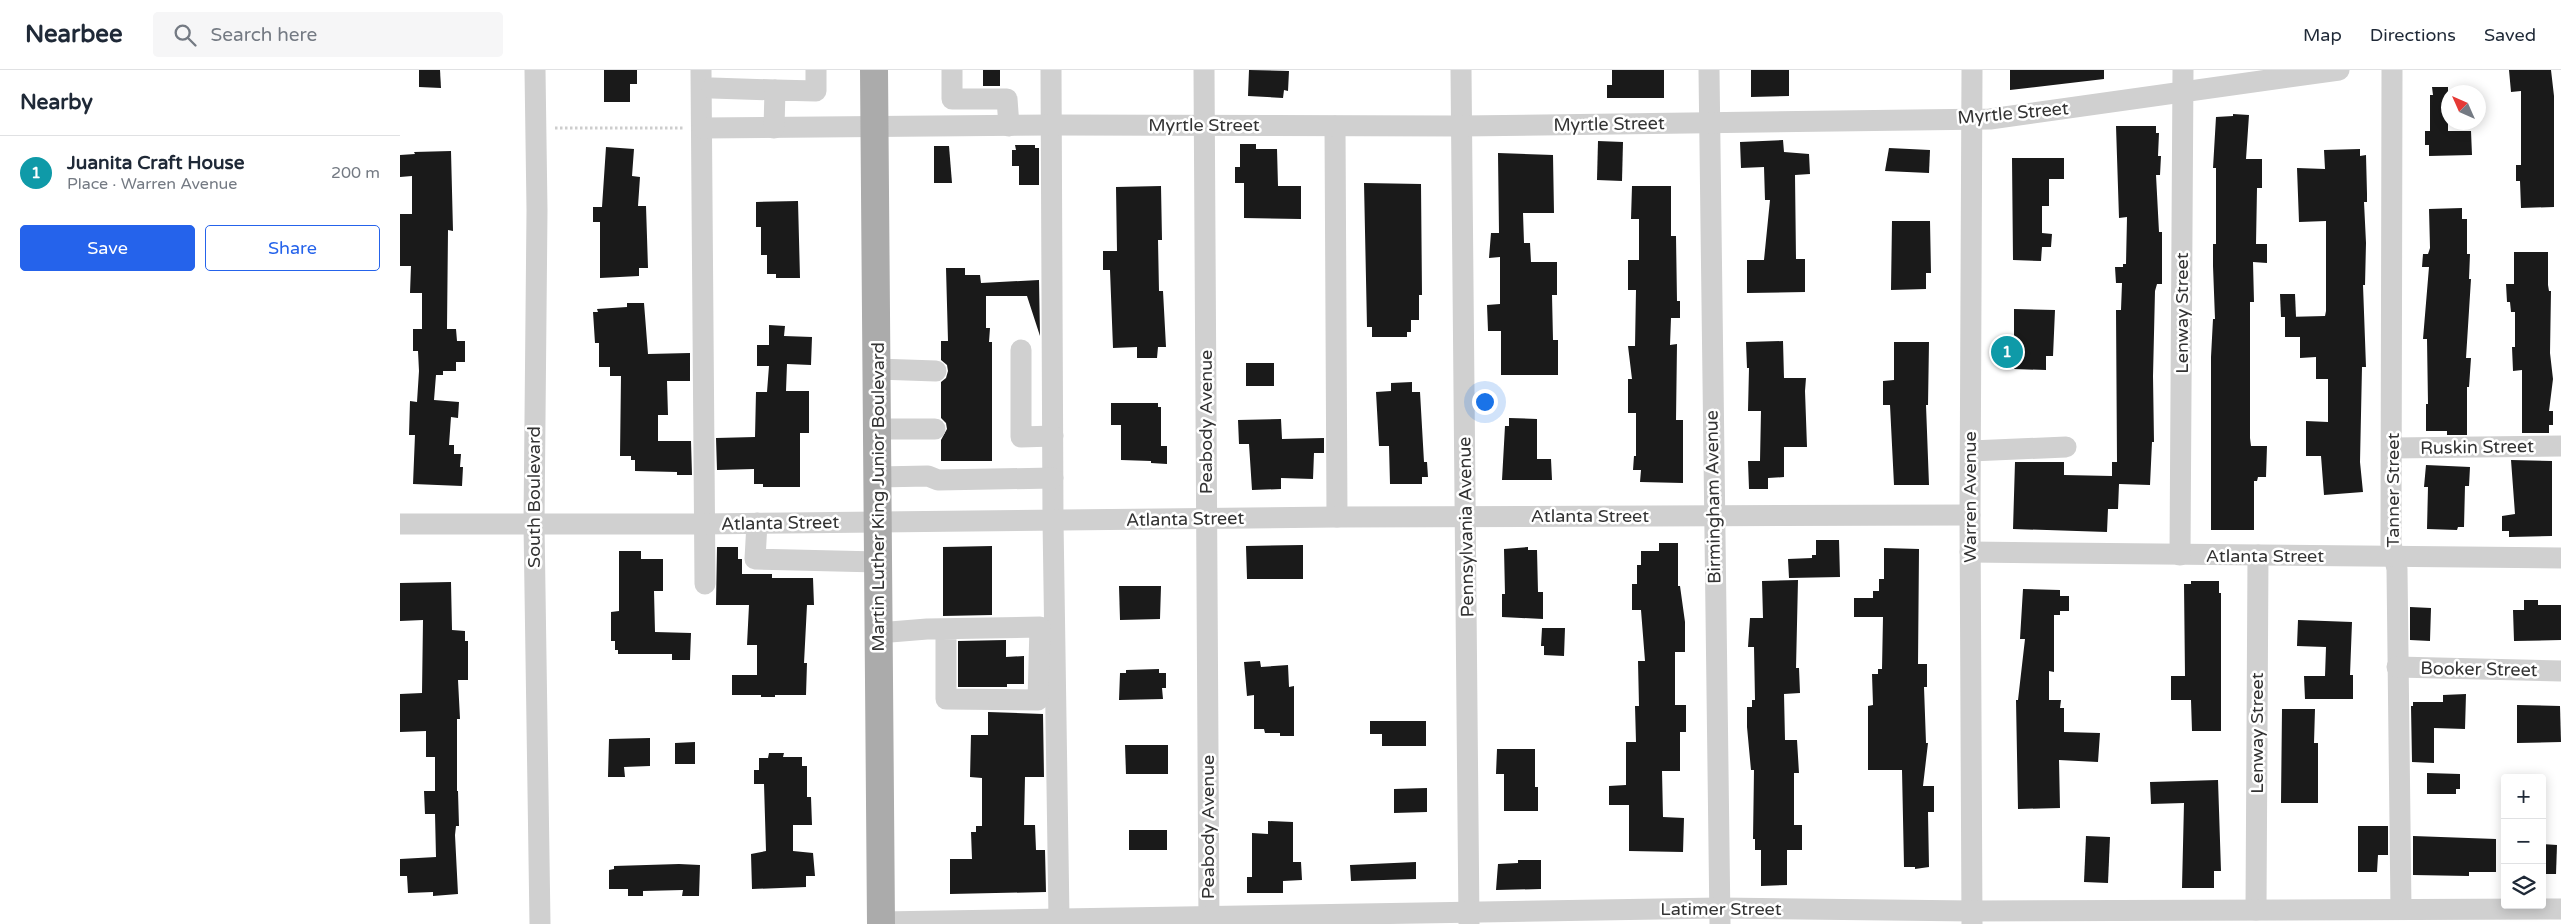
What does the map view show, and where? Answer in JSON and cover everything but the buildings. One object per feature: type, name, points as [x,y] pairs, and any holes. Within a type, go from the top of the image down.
[{"type":"main road","name":"Martin Luther King Junior Boulevard","points":[[874,70],[881,923]]},
{"type":"street","name":"South Boulevard","points":[[535,70],[537,210],[534,524],[540,924]]},
{"type":"street","points":[[705,584],[703,524],[702,128],[707,79],[775,90],[816,90],[816,70]]},
{"type":"street","points":[[952,70],[952,99],[1007,99],[1009,126]]},
{"type":"street","points":[[1051,70],[1052,436],[1059,918]]},
{"type":"street","name":"Peabody Avenue","points":[[1204,70],[1209,920]]},
{"type":"street","name":"Pennsylvania Avenue","points":[[1461,70],[1469,918]]},
{"type":"street","name":"Birmingham Avenue","points":[[1709,70],[1720,916]]},
{"type":"street","name":"Warren Avenue","points":[[1972,70],[1970,552],[1973,918]]},
{"type":"street","name":"Lenway Street","points":[[2180,555],[2183,70]]},
{"type":"street","name":"Myrtle Street","points":[[702,128],[1051,125],[1461,126],[1972,119],[2182,93],[2339,70]]},
{"type":"street","name":"Tanner Street","points":[[2392,70],[2391,544],[2396,569],[2401,909]]},
{"type":"street","points":[[774,128],[775,90]]},
{"type":"street","points":[[1335,126],[1336,517]]},
{"type":"street","points":[[1021,350],[1021,437],[1052,436]]},
{"type":"street","points":[[877,369],[936,371]]},
{"type":"street","points":[[878,429],[935,429]]},
{"type":"street","name":"Ruskin Street","points":[[2392,448],[2561,446]]},
{"type":"street","points":[[1971,451],[2066,447]]},
{"type":"street","points":[[878,477],[928,476],[938,480],[1053,478]]},
{"type":"street","name":"Atlanta Street","points":[[400,524],[757,524],[1466,516],[1970,515]]},
{"type":"street","points":[[757,524],[755,559],[878,562]]},
{"type":"street","name":"Atlanta Street","points":[[1970,552],[2561,558]]},
{"type":"street","name":"Lenway Street","points":[[2256,910],[2258,556]]},
{"type":"street","points":[[878,633],[946,629],[1040,627],[1038,700],[946,699],[946,629]]},
{"type":"street","name":"Booker Street","points":[[2397,666],[2561,671]]},
{"type":"street","name":"Latimer Street","points":[[881,923],[1021,923],[1059,918],[1209,920],[1720,916],[1973,918],[2256,910],[2281,917],[2401,909],[2561,909]]},
{"type":"path","points":[[535,128],[702,128]]},
{"type":"place","name":"Juanita Craft House","points":[[2007,352]]}]
